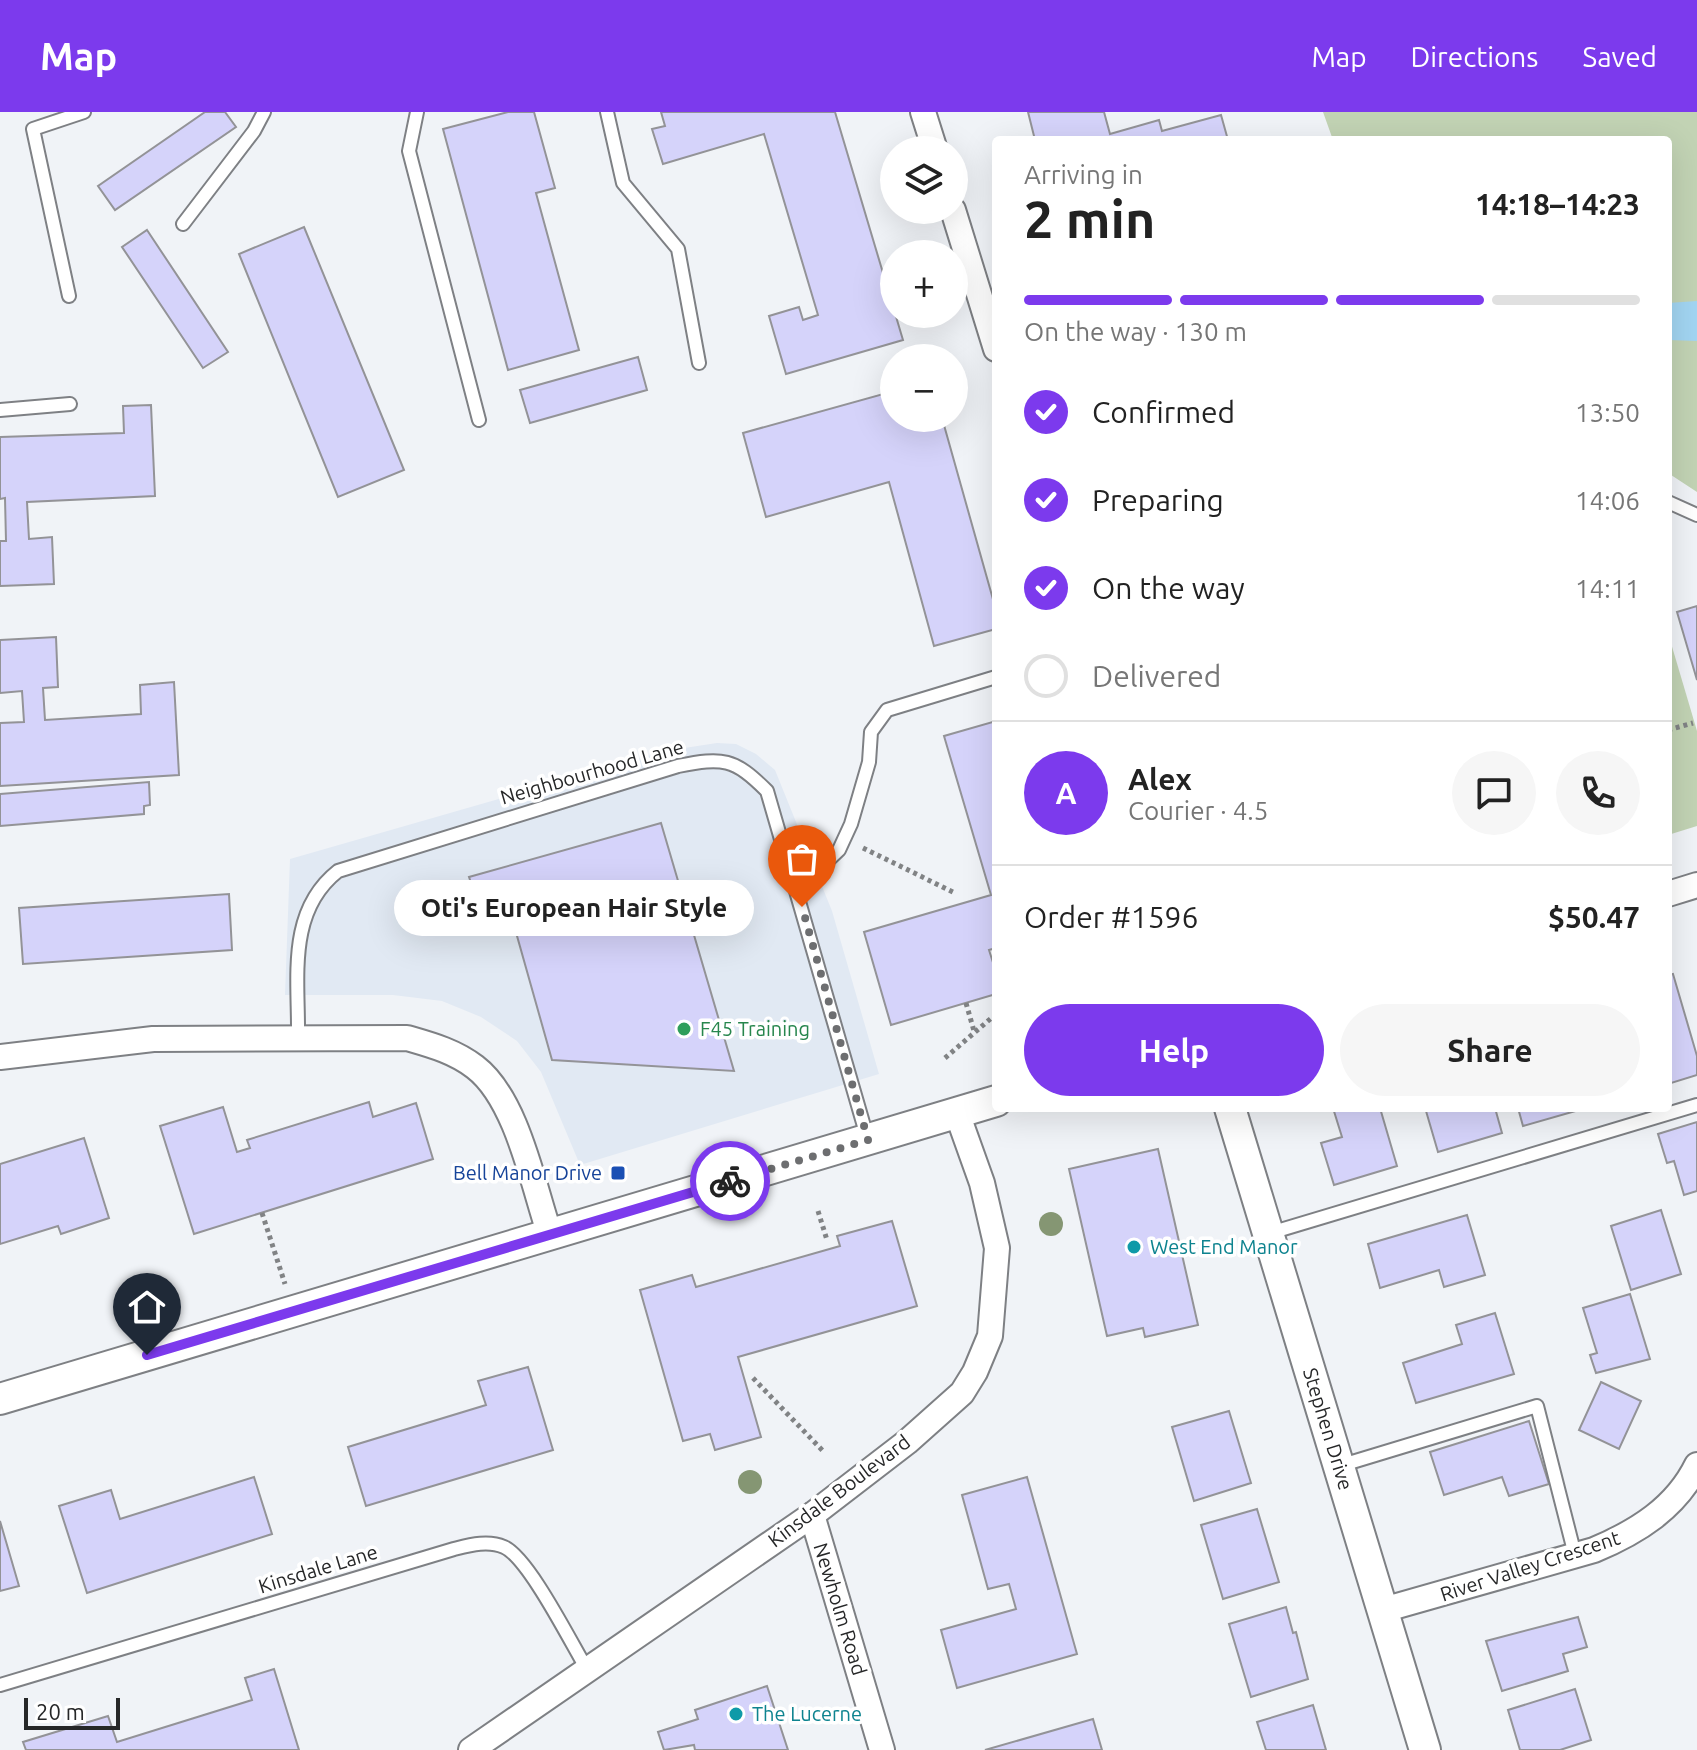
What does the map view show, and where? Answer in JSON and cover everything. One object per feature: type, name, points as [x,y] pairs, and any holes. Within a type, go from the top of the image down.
[{"type":"street","points":[[923,112],[931,136]]},
{"type":"street","points":[[957,224],[992,336]]},
{"type":"street","points":[[1672,893],[1697,885]]},
{"type":"street","points":[[0,1057],[153,1039],[407,1038],[446,1049],[476,1068],[498,1090],[550,1235]]},
{"type":"street","points":[[0,1399],[992,1102]]},
{"type":"street","name":"Stephen Drive","points":[[1231,1112],[1425,1750]]},
{"type":"street","name":"Kinsdale Boulevard","points":[[471,1750],[812,1515],[907,1442],[962,1393],[975,1372],[990,1336],[997,1248],[982,1183],[957,1113]]},
{"type":"street","name":"River Valley Crescent","points":[[1383,1610],[1575,1555],[1626,1537],[1673,1502],[1697,1465]]},
{"type":"street","name":"Newholm Road","points":[[812,1515],[882,1750]]},
{"type":"lane","points":[[69,296],[33,129],[84,112]]},
{"type":"lane","points":[[183,224],[254,131],[264,112]]},
{"type":"lane","points":[[417,112],[409,151],[479,420]]},
{"type":"lane","points":[[607,112],[623,183],[678,249],[699,363]]},
{"type":"lane","points":[[0,410],[70,404]]},
{"type":"lane","points":[[1672,504],[1697,515]]},
{"type":"lane","points":[[793,877],[820,868],[839,850],[869,762],[871,732],[887,710],[992,678]]},
{"type":"lane","name":"Neighbourhood Lane","points":[[298,1038],[300,940],[309,901],[321,885],[357,863],[678,766],[713,759],[744,768],[767,791],[868,1140]]},
{"type":"lane","points":[[1270,1233],[1697,1105]]},
{"type":"lane","points":[[1339,1466],[1537,1406],[1575,1555]]},
{"type":"lane","name":"Kinsdale Lane","points":[[0,1685],[454,1549],[487,1543],[503,1547],[524,1565],[588,1671]]},
{"type":"path","points":[[1672,729],[1693,723]]},
{"type":"path","points":[[844,839],[955,893]]},
{"type":"path","points":[[966,1003],[974,1031]]},
{"type":"path","points":[[945,1058],[992,1017]]},
{"type":"path","points":[[818,1211],[827,1240]]},
{"type":"path","points":[[262,1213],[294,1311]]},
{"type":"path","points":[[753,1378],[823,1451]]},
{"type":"shaded area","points":[[717,743],[736,744],[756,754],[775,770],[832,911],[879,1074],[580,1165],[541,1072],[517,1041],[481,1017],[442,1001],[393,995],[285,995],[290,859],[665,751]]},
{"type":"green space","points":[[1323,112],[1697,112],[1697,492],[1672,476],[1672,136],[1332,136]]},
{"type":"green space","points":[[1672,647],[1697,731],[1697,826],[1672,834]]},
{"type":"water","points":[[1697,301],[1697,341],[1672,340],[1672,303]]},
{"type":"building","points":[[205,112],[225,112],[236,127],[115,210],[98,186]]},
{"type":"building","points":[[508,112],[534,112],[555,188],[536,193],[579,350],[508,370],[443,129]]},
{"type":"building","points":[[661,112],[835,112],[880,263],[880,328],[899,328],[903,340],[880,344],[880,347],[786,374],[769,316],[799,307],[803,320],[818,315],[764,134],[663,164],[652,129],[665,126]]},
{"type":"building","points":[[1028,112],[1104,112],[1110,134],[1159,120],[1162,131],[1221,115],[1227,136],[1034,136]]},
{"type":"building","points":[[304,227],[404,470],[338,497],[239,254]]},
{"type":"building","points":[[147,230],[228,352],[203,368],[122,247]]},
{"type":"building","points":[[638,357],[647,390],[530,423],[520,390]]},
{"type":"building","points":[[880,395],[880,432],[946,432],[992,596],[992,630],[934,646],[889,482],[766,517],[743,433]]},
{"type":"building","points":[[151,405],[155,496],[27,502],[29,539],[52,537],[54,584],[0,586],[0,541],[6,541],[5,498],[0,499],[0,437],[124,433],[123,406]]},
{"type":"building","points":[[1697,606],[1697,680],[1677,612]]},
{"type":"building","points":[[56,637],[58,687],[43,688],[45,720],[141,714],[140,685],[174,682],[179,775],[0,786],[0,723],[24,722],[22,691],[0,693],[0,640]]},
{"type":"building","points":[[992,722],[992,949],[989,950],[992,995],[891,1025],[864,932],[991,895],[944,736]]},
{"type":"building","points":[[149,782],[150,805],[144,806],[144,814],[0,826],[0,794]]},
{"type":"building","points":[[661,823],[734,1071],[552,1060],[508,904],[481,912],[469,877]]},
{"type":"building","points":[[229,894],[232,950],[23,964],[19,908]]},
{"type":"building","points":[[1672,974],[1697,1056],[1697,1075],[1672,1083]]},
{"type":"building","points":[[369,1102],[373,1117],[416,1103],[433,1159],[194,1234],[160,1126],[223,1107],[237,1152],[250,1148],[247,1140]]},
{"type":"building","points":[[1334,1112],[1381,1112],[1397,1166],[1334,1185],[1321,1143],[1342,1137]]},
{"type":"building","points":[[1426,1112],[1496,1112],[1502,1133],[1438,1152]]},
{"type":"building","points":[[1519,1112],[1572,1112],[1523,1126]]},
{"type":"building","points":[[1697,1122],[1697,1191],[1684,1195],[1674,1161],[1667,1163],[1658,1134]]},
{"type":"building","points":[[84,1138],[109,1218],[61,1234],[58,1226],[0,1244],[0,1164]]},
{"type":"building","name":"West End Manor","points":[[1158,1149],[1198,1325],[1145,1337],[1143,1328],[1107,1336],[1069,1169]]},
{"type":"building","points":[[1661,1210],[1681,1274],[1631,1290],[1611,1226]]},
{"type":"building","points":[[1467,1215],[1485,1275],[1444,1287],[1439,1270],[1380,1288],[1368,1244]]},
{"type":"building","points":[[892,1221],[917,1306],[738,1357],[761,1437],[715,1450],[710,1434],[683,1441],[640,1290],[692,1275],[696,1287],[840,1246],[837,1236]]},
{"type":"building","points":[[1630,1294],[1650,1359],[1596,1373],[1590,1355],[1597,1353],[1583,1308]]},
{"type":"building","points":[[1495,1313],[1514,1374],[1416,1403],[1403,1363],[1462,1344],[1456,1325]]},
{"type":"building","points":[[528,1367],[553,1450],[366,1506],[348,1447],[486,1405],[478,1381]]},
{"type":"building","points":[[1601,1382],[1641,1401],[1619,1449],[1579,1430]]},
{"type":"building","points":[[1229,1411],[1251,1483],[1194,1501],[1172,1427]]},
{"type":"building","points":[[1529,1421],[1549,1484],[1509,1496],[1502,1477],[1444,1495],[1430,1452]]},
{"type":"building","points":[[254,1477],[272,1534],[87,1593],[59,1506],[111,1490],[120,1519]]},
{"type":"building","points":[[1027,1477],[1077,1654],[957,1688],[941,1630],[1016,1609],[1009,1584],[988,1589],[962,1495]]},
{"type":"building","points":[[1257,1509],[1279,1582],[1223,1599],[1201,1525]]},
{"type":"building","points":[[0,1521],[19,1586],[0,1591]]},
{"type":"building","points":[[1286,1607],[1308,1679],[1251,1697],[1229,1624]]},
{"type":"building","points":[[1578,1617],[1587,1647],[1563,1654],[1568,1671],[1502,1691],[1486,1641]]},
{"type":"building","points":[[274,1669],[299,1750],[26,1750],[23,1742],[108,1716],[117,1742],[252,1700],[245,1678]]},
{"type":"building","name":"The Lucerne","points":[[767,1686],[788,1750],[695,1750],[694,1745],[664,1750],[658,1732],[698,1719],[695,1710]]},
{"type":"building","points":[[1575,1689],[1591,1740],[1560,1750],[1520,1750],[1508,1710]]},
{"type":"building","points":[[1313,1705],[1326,1750],[1266,1750],[1257,1722]]},
{"type":"building","points":[[1093,1719],[1102,1750],[985,1750]]},
{"type":"way so far","points":[[730,1181],[868,1140],[802,907]]},
{"type":"place","name":"Oti's European Hair Style","points":[[802,907]]},
{"type":"place","name":"F45 Training","points":[[684,1029]]},
{"type":"place","name":"Bell Manor Drive","points":[[618,1173]]},
{"type":"place","name":"West End Manor","points":[[1134,1247]]},
{"type":"place","name":"The Lucerne","points":[[736,1714]]},
{"type":"route","points":[[147,1355],[730,1181]]}]
